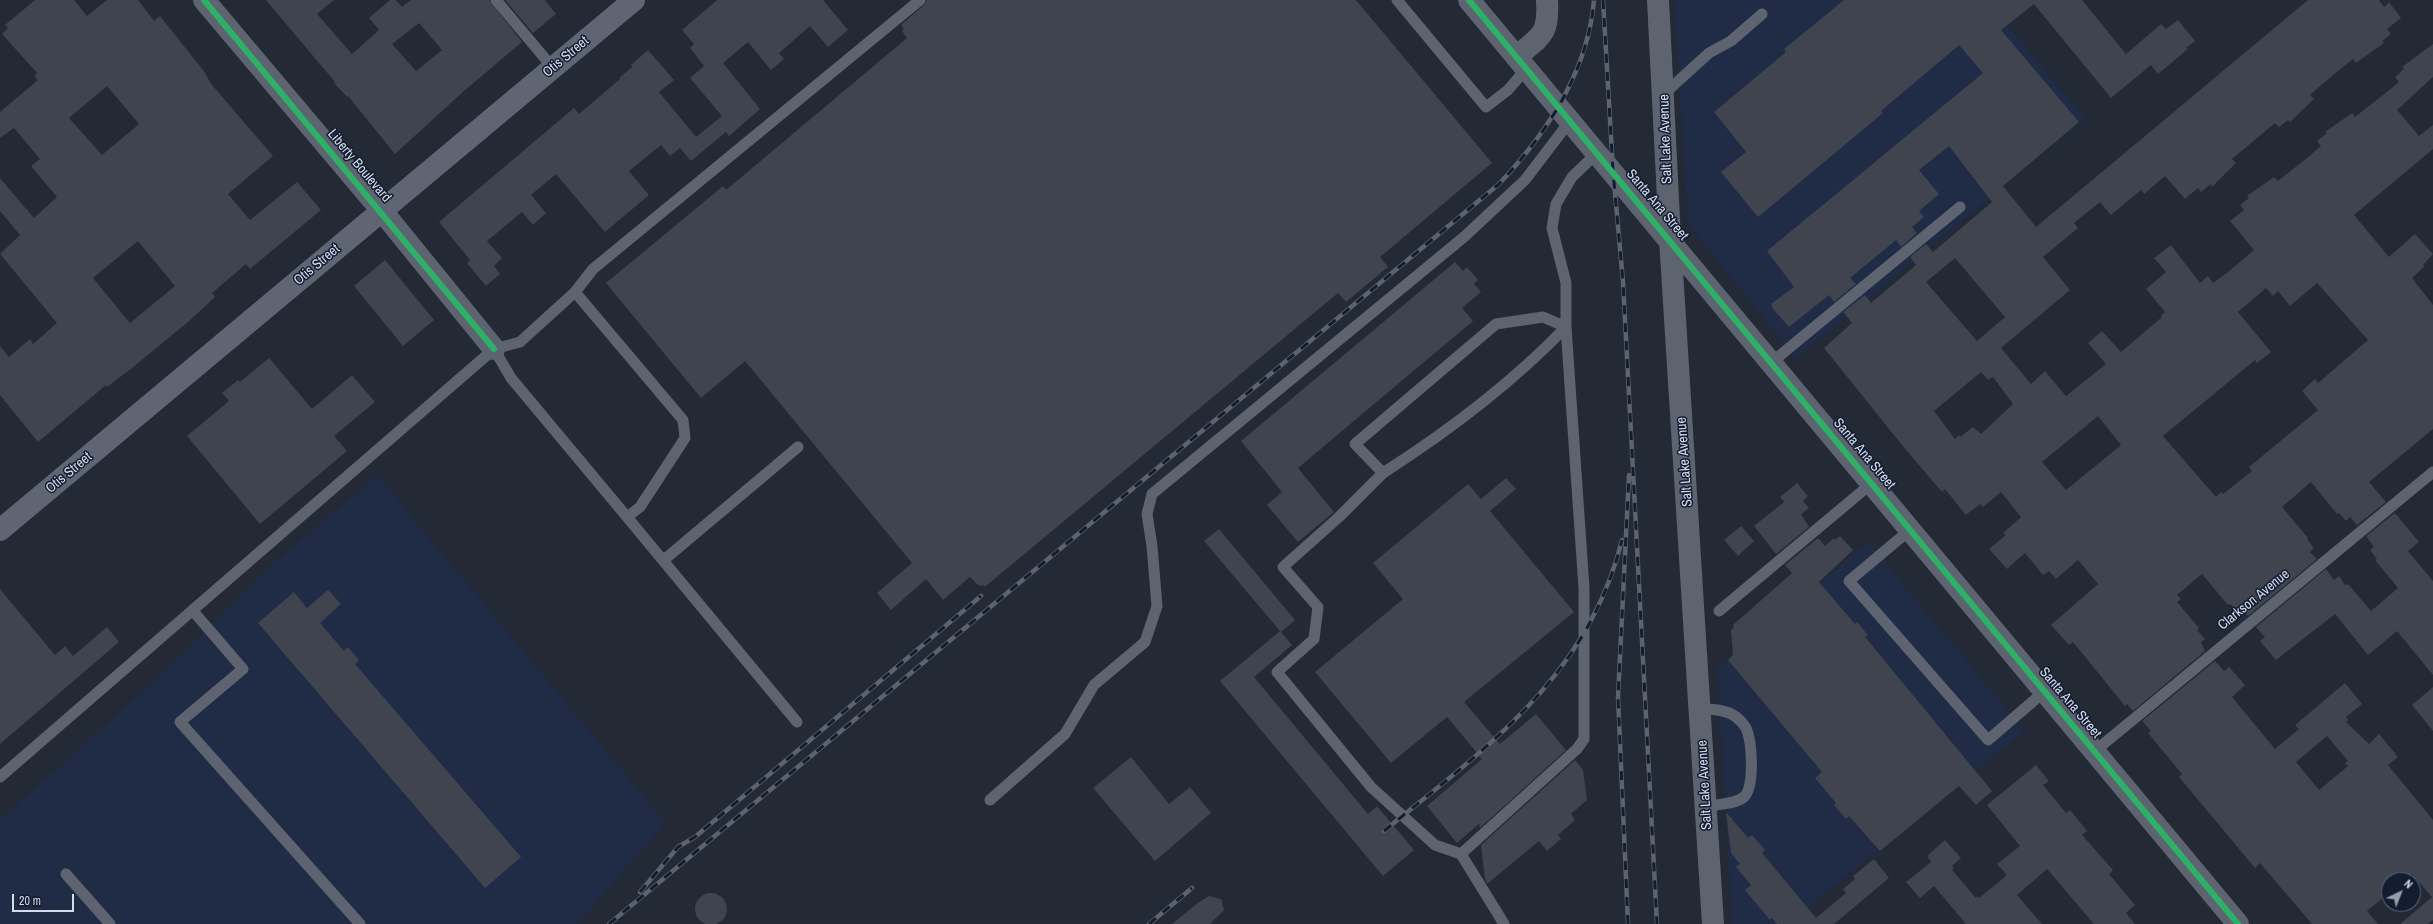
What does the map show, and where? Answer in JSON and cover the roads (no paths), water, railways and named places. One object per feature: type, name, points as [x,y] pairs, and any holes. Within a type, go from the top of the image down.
[{"type":"main road","name":"Otis Street","points":[[0,530],[634,0]]},
{"type":"street","name":"Liberty Boulevard","points":[[204,0],[382,211],[494,349]]},
{"type":"street","name":"Santa Ana Street","points":[[1469,0],[1670,239],[2238,924]]},
{"type":"street","points":[[1521,63],[1544,32],[1548,21],[1547,0]]},
{"type":"street","name":"Salt Lake Avenue","points":[[1658,0],[1664,94],[1670,239],[1713,924]]},
{"type":"lane","points":[[496,0],[553,68]]},
{"type":"lane","points":[[0,777],[494,349],[520,342],[575,292],[593,269],[920,0]]},
{"type":"lane","points":[[1397,0],[1486,107],[1508,90],[1521,63]]},
{"type":"lane","points":[[1664,94],[1709,53],[1732,40],[1762,14]]},
{"type":"lane","points":[[990,800],[1065,734],[1094,685],[1145,642],[1157,606],[1152,546],[1147,514],[1152,494],[1464,237],[1525,180],[1570,121]]},
{"type":"lane","points":[[1461,854],[1577,749],[1584,739],[1584,588],[1566,327],[1566,283],[1552,228],[1556,204],[1572,176],[1597,153]]},
{"type":"lane","points":[[1772,362],[1960,207]]},
{"type":"lane","points":[[575,292],[683,420],[685,438],[640,507],[627,517]]},
{"type":"lane","points":[[1383,473],[1355,444],[1496,324],[1543,317],[1566,327]]},
{"type":"lane","points":[[1504,924],[1461,854],[1435,845],[1371,787],[1277,672],[1314,639],[1318,608],[1283,567],[1339,517],[1383,473],[1423,447],[1532,361],[1566,327]]},
{"type":"lane","points":[[494,349],[511,378],[627,517],[665,560],[797,722]]},
{"type":"lane","points":[[665,560],[798,447]]},
{"type":"lane","name":"Clarkson Avenue","points":[[2095,751],[2433,472]]},
{"type":"lane","points":[[1719,611],[1872,483]]},
{"type":"lane","points":[[1911,529],[1849,581],[1988,740],[2045,691]]},
{"type":"lane","points":[[193,611],[243,669],[180,722],[360,924]]},
{"type":"lane","points":[[1700,708],[1723,710],[1733,715],[1745,727],[1750,744],[1751,764],[1746,795],[1738,801],[1706,807]]},
{"type":"lane","points":[[66,874],[110,924]]},
{"type":"railway","points":[[609,924],[1499,184],[1533,144],[1549,122],[1562,100],[1574,76],[1583,52],[1590,26],[1594,0]]},
{"type":"railway","points":[[1603,0],[1613,171],[1623,282],[1657,924]]},
{"type":"railway","points":[[1628,924],[1618,697],[1629,475]]},
{"type":"railway","points":[[1384,831],[1496,738],[1529,705],[1559,670],[1585,631],[1606,588],[1622,540]]},
{"type":"railway","points":[[640,892],[678,847],[695,837],[981,596]]},
{"type":"railway","points":[[1149,924],[1192,888]]}]
